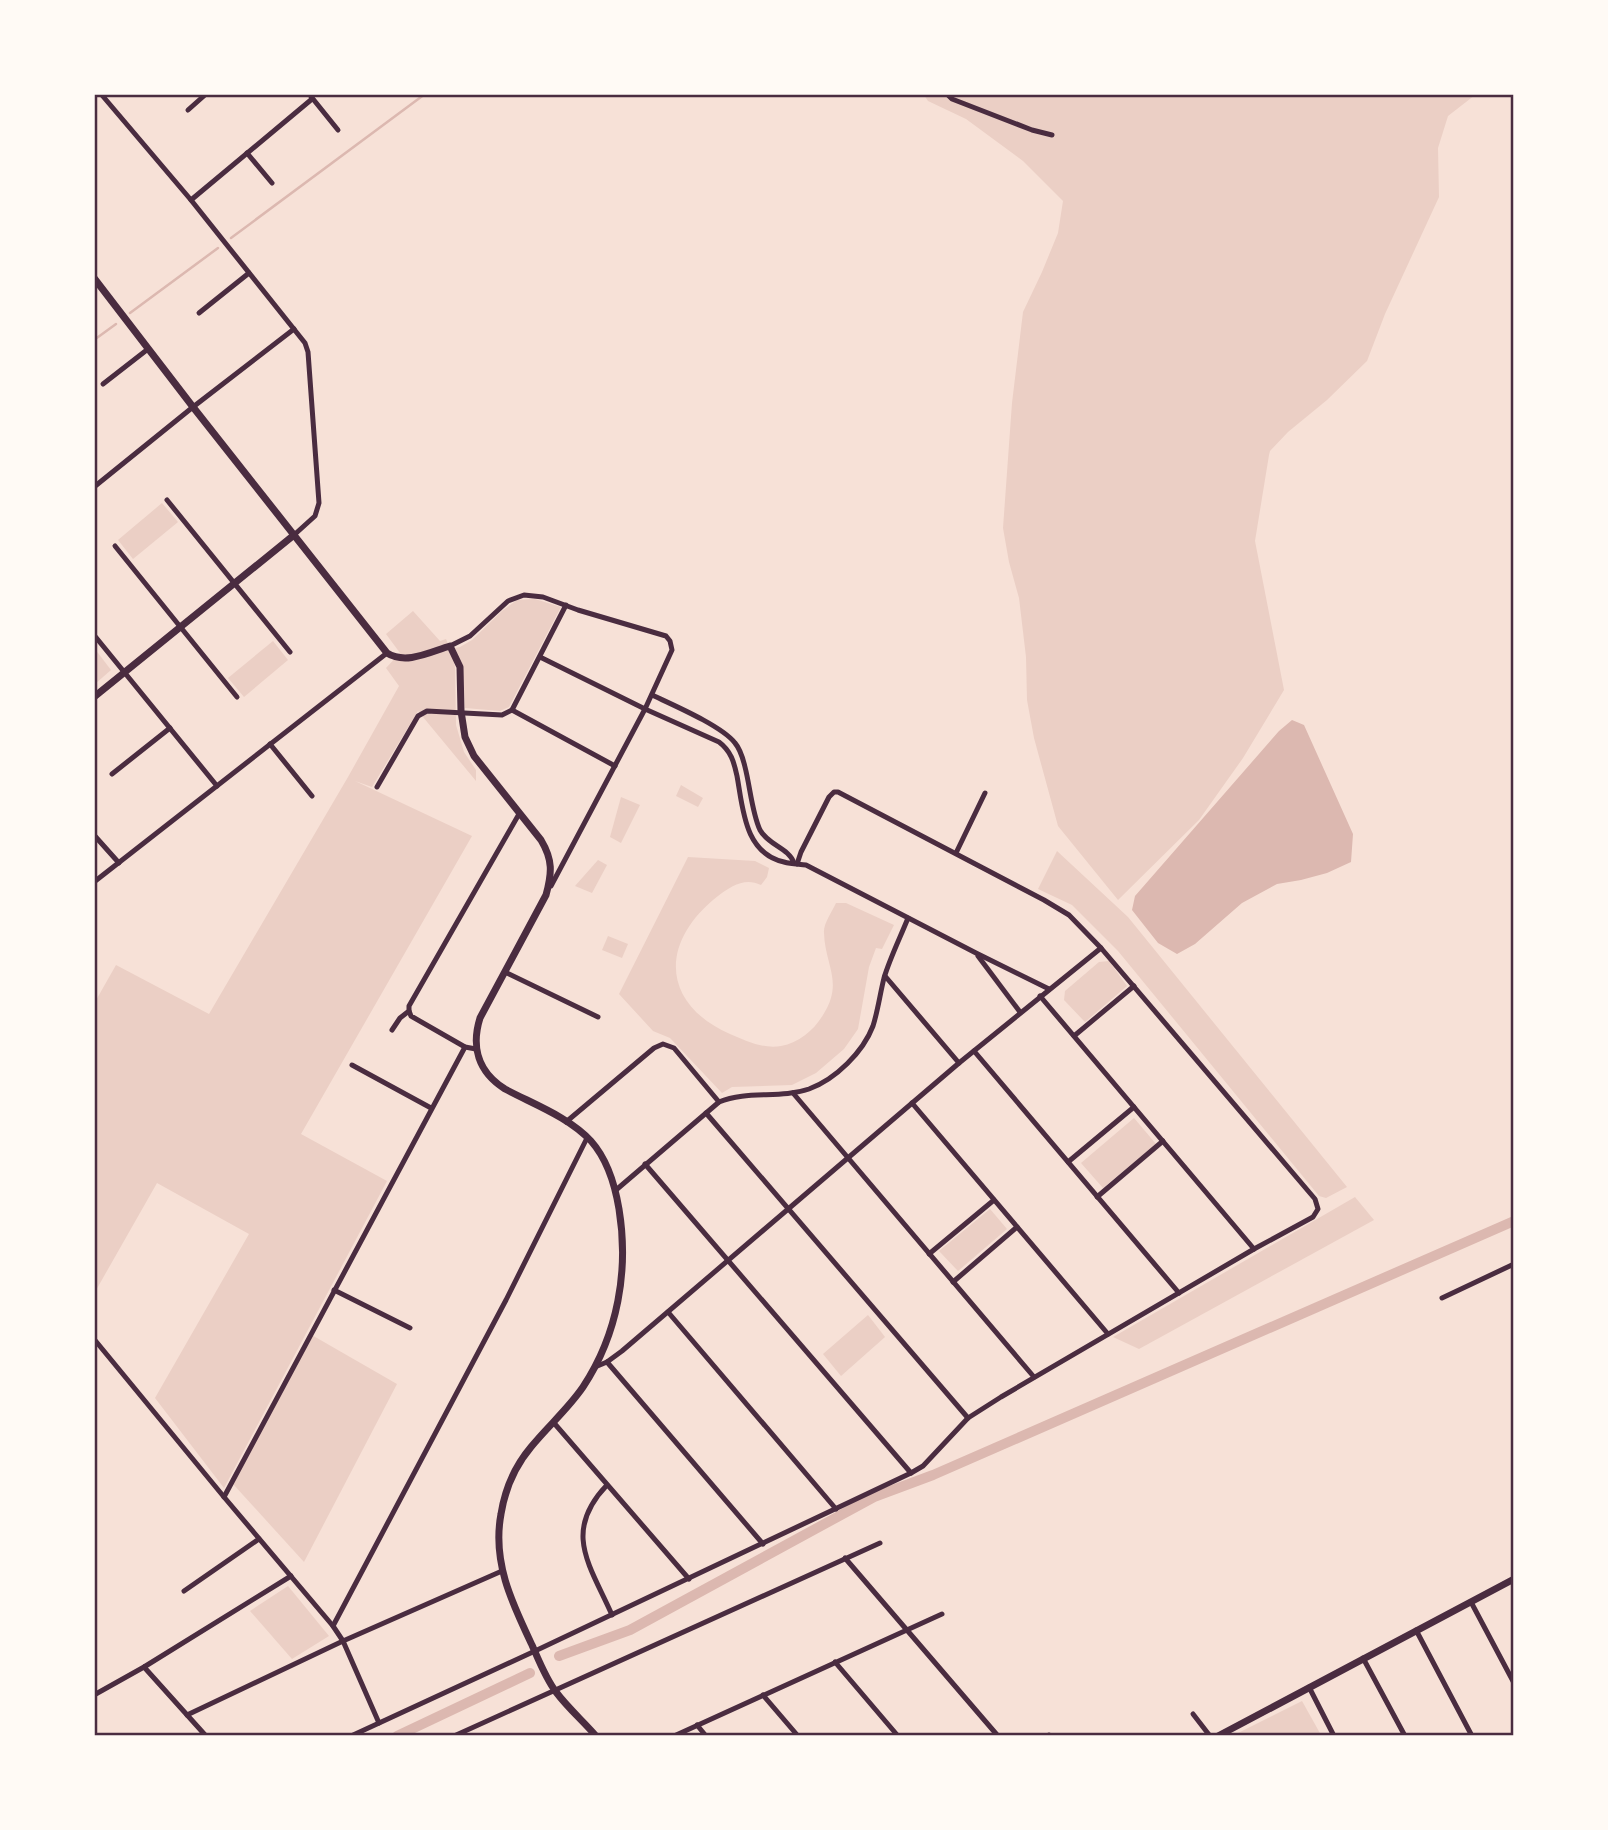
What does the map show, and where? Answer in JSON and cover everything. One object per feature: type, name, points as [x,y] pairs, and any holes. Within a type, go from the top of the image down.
[{"type":"street","points":[[94,697],[294,536],[315,516],[319,503],[308,352],[304,343],[191,200],[101,94]]},
{"type":"street","points":[[188,110],[206,94]]},
{"type":"street","points":[[947,94],[952,99],[1016,124],[1052,135]]},
{"type":"street","points":[[191,200],[310,97],[338,130]]},
{"type":"street","points":[[247,153],[272,183]]},
{"type":"street","points":[[199,313],[249,273]]},
{"type":"street","points":[[94,278],[387,653],[404,659],[450,646],[470,636],[508,601],[524,595],[533,595],[666,636],[672,645],[645,709],[480,1018],[476,1037],[476,1049],[484,1070],[499,1086],[566,1122],[587,1138],[604,1160],[615,1190],[622,1231],[621,1282],[613,1322],[594,1368],[577,1395],[522,1458],[507,1490],[499,1535],[502,1571],[512,1602],[535,1651],[554,1690],[596,1735]]},
{"type":"street","points":[[94,488],[193,407],[294,330]]},
{"type":"street","points":[[103,383],[148,349]]},
{"type":"street","points":[[167,500],[290,652]]},
{"type":"street","points":[[116,546],[237,697]]},
{"type":"street","points":[[376,787],[422,712],[426,710],[502,715],[512,710],[566,605]]},
{"type":"street","points":[[94,635],[216,786]]},
{"type":"street","points":[[450,646],[460,667],[461,712],[465,737],[474,756],[547,851],[551,865],[546,895]]},
{"type":"street","points":[[94,882],[387,653]]},
{"type":"street","points":[[540,657],[719,743],[729,751],[751,839],[765,854],[781,862],[806,865],[1049,989]]},
{"type":"street","points":[[652,695],[724,732],[737,744],[744,761],[761,831],[768,841],[790,855],[796,864]]},
{"type":"street","points":[[512,710],[615,766]]},
{"type":"street","points":[[112,774],[170,728]]},
{"type":"street","points":[[270,744],[312,796]]},
{"type":"street","points":[[729,751],[737,744]]},
{"type":"street","points":[[351,1735],[911,1473],[923,1466],[968,1418],[1034,1377],[1313,1217],[1318,1209],[1315,1199],[1134,986],[1069,915],[842,793],[835,792],[829,797],[796,864]]},
{"type":"street","points":[[956,853],[985,793]]},
{"type":"street","points":[[476,1049],[465,1047],[411,1016],[409,1006],[519,814]]},
{"type":"street","points":[[94,835],[119,863]]},
{"type":"street","points":[[615,1190],[719,1102],[729,1097],[793,1093],[816,1086],[831,1077],[856,1054],[869,1034],[885,976],[908,918]]},
{"type":"street","points":[[594,1368],[607,1362],[959,1063],[1101,948]]},
{"type":"street","points":[[976,953],[1020,1012]]},
{"type":"street","points":[[505,972],[598,1017]]},
{"type":"street","points":[[885,976],[959,1063]]},
{"type":"street","points":[[1074,1036],[1134,986]]},
{"type":"street","points":[[1040,996],[1254,1249]]},
{"type":"street","points":[[391,1030],[409,1011]]},
{"type":"street","points":[[566,1122],[654,1048],[666,1044],[676,1050],[719,1102]]},
{"type":"street","points":[[224,1497],[465,1047]]},
{"type":"street","points":[[974,1051],[1179,1293]]},
{"type":"street","points":[[352,1065],[431,1108]]},
{"type":"street","points":[[793,1093],[1034,1377]]},
{"type":"street","points":[[912,1103],[1108,1335]]},
{"type":"street","points":[[1068,1162],[1134,1107]]},
{"type":"street","points":[[706,1113],[968,1418]]},
{"type":"street","points":[[333,1626],[506,1300],[587,1138]]},
{"type":"street","points":[[1097,1197],[1163,1141]]},
{"type":"street","points":[[645,1164],[911,1473]]},
{"type":"street","points":[[929,1254],[994,1200]]},
{"type":"street","points":[[953,1282],[1017,1227]]},
{"type":"street","points":[[1442,1298],[1514,1264]]},
{"type":"street","points":[[334,1290],[410,1328]]},
{"type":"street","points":[[667,1312],[836,1509]]},
{"type":"street","points":[[94,1339],[333,1626],[343,1642],[379,1723]]},
{"type":"street","points":[[607,1362],[763,1544]]},
{"type":"street","points":[[554,1423],[689,1578]]},
{"type":"street","points":[[607,1485],[590,1507],[582,1539],[584,1552],[612,1615]]},
{"type":"street","points":[[184,1591],[259,1539]]},
{"type":"street","points":[[454,1735],[880,1542]]},
{"type":"street","points":[[845,1558],[998,1735]]},
{"type":"street","points":[[187,1715],[502,1571]]},
{"type":"street","points":[[94,1695],[291,1576]]},
{"type":"street","points":[[1218,1735],[1514,1579]]},
{"type":"street","points":[[1471,1602],[1514,1682]]},
{"type":"street","points":[[674,1735],[942,1614]]},
{"type":"street","points":[[1416,1630],[1472,1735]]},
{"type":"street","points":[[1363,1658],[1405,1735]]},
{"type":"street","points":[[835,1662],[898,1735]]},
{"type":"street","points":[[144,1667],[206,1735]]},
{"type":"street","points":[[1309,1687],[1334,1735]]},
{"type":"street","points":[[763,1695],[798,1735]]},
{"type":"street","points":[[1193,1714],[1210,1735]]},
{"type":"street","points":[[697,1725],[706,1735]]},
{"type":"shaded area","points":[[924,95],[1475,95],[1448,116],[1438,148],[1439,197],[1385,314],[1367,361],[1270,451],[1255,541],[1284,690],[1243,758],[1199,820],[1118,900],[1058,826],[1034,738],[1027,700],[1026,657],[1019,598],[1003,528],[1012,403],[1023,312],[1058,233],[1063,201],[1023,161],[966,119],[928,101]]},
{"type":"shaded area","points":[[162,503],[178,522],[133,559],[118,540]]},
{"type":"shaded area","points":[[535,599],[561,607],[509,707],[500,711],[465,708],[462,670],[455,648],[472,640],[517,600]]},
{"type":"shaded area","points":[[413,611],[440,641],[446,639],[452,653],[455,667],[456,725],[464,752],[476,770],[476,781],[418,711],[372,787],[355,781],[472,836],[301,1134],[387,1181],[224,1488],[155,1398],[249,1234],[157,1183],[95,1292],[95,1002],[116,965],[209,1014],[399,686],[386,668],[400,653],[386,634]]},
{"type":"shaded area","points":[[273,641],[288,660],[244,697],[228,678]]},
{"type":"shaded area","points":[[95,649],[111,670],[94,684]]},
{"type":"shaded area","points":[[1292,720],[1304,725],[1353,834],[1351,862],[1327,873],[1277,884],[1242,903],[1195,944],[1177,954],[1158,943],[1132,910],[1135,896],[1279,731]]},
{"type":"shaded area","points":[[681,785],[703,798],[698,807],[676,796]]},
{"type":"shaded area","points":[[621,797],[640,805],[621,843],[610,837]]},
{"type":"shaded area","points":[[1057,851],[1128,917],[1347,1187],[1326,1198],[1319,1196],[1118,951],[1072,905],[1038,889]]},
{"type":"shaded area","points":[[688,857],[755,861],[769,868],[761,885],[744,882],[718,896],[699,914],[686,932],[678,951],[676,970],[680,989],[690,1006],[707,1021],[748,1042],[781,1046],[794,1042],[815,1026],[823,1015],[829,1003],[833,983],[824,929],[836,903],[846,903],[894,925],[882,949],[876,948],[869,967],[858,1029],[844,1049],[816,1073],[792,1085],[732,1087],[722,1093],[670,1038],[653,1031],[619,994]]},
{"type":"shaded area","points":[[598,860],[607,865],[592,893],[575,886]]},
{"type":"shaded area","points":[[608,936],[628,944],[622,958],[602,950]]},
{"type":"shaded area","points":[[1109,961],[1127,986],[1085,1022],[1064,1000],[1065,991],[1099,962]]},
{"type":"shaded area","points":[[1134,1118],[1156,1144],[1103,1188],[1081,1163]]},
{"type":"shaded area","points":[[1355,1197],[1374,1220],[1139,1349],[1113,1337]]},
{"type":"shaded area","points":[[990,1209],[1007,1229],[958,1271],[939,1251]]},
{"type":"shaded area","points":[[868,1315],[885,1337],[841,1376],[823,1354]]},
{"type":"shaded area","points":[[310,1334],[397,1384],[304,1562],[233,1484]]},
{"type":"shaded area","points":[[288,1586],[329,1636],[292,1659],[250,1611]]},
{"type":"shaded area","points":[[1302,1701],[1321,1735],[1234,1735]]},
{"type":"waterway","points":[[231,238],[425,94]]},
{"type":"waterway","points":[[130,313],[218,248]]},
{"type":"waterway","points":[[94,340],[116,324]]},
{"type":"waterway","points":[[559,1656],[630,1630],[874,1497],[933,1475],[1514,1221]]},
{"type":"waterway","points":[[397,1736],[530,1673]]}]
